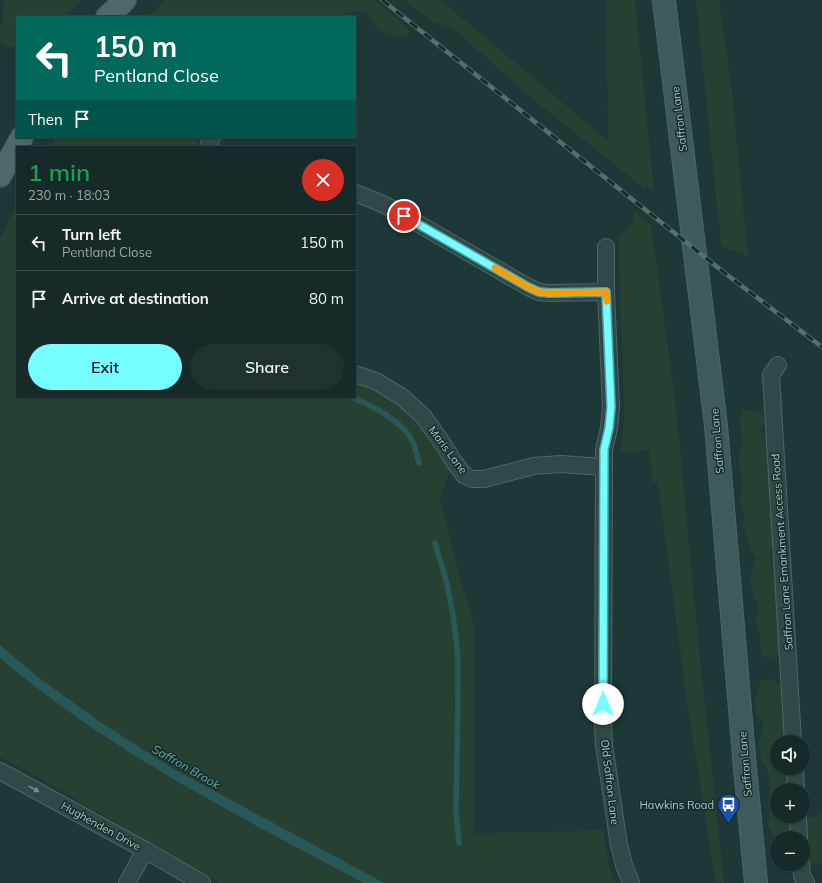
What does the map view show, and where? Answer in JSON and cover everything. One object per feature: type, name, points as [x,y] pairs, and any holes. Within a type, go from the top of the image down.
[{"type":"main road","points":[[108,16],[125,0]]},
{"type":"main road","name":"Saffron Lane","points":[[664,0],[716,426],[756,883]]},
{"type":"main road","points":[[0,176],[16,148]]},
{"type":"street","points":[[356,193],[393,209],[539,292],[606,292]]},
{"type":"street","name":"Old Saffron Lane","points":[[606,247],[606,292],[611,407],[609,428],[604,450],[604,745],[619,846],[631,883]]},
{"type":"street","name":"Saffron Lane Emankment Access Road","points":[[778,365],[771,375],[793,735]]},
{"type":"street","name":"Maris Lane","points":[[356,374],[376,381],[402,396],[423,416],[464,475],[472,479],[484,479],[534,466],[561,464],[604,467]]},
{"type":"street","name":"Hughenden Drive","points":[[0,770],[146,850],[202,883]]},
{"type":"street","points":[[127,883],[146,850]]},
{"type":"street","points":[[802,871],[802,876],[806,883]]},
{"type":"green space","points":[[6,0],[81,0],[66,16],[16,16],[16,46],[13,47],[3,45],[0,40],[0,26],[2,22]]},
{"type":"green space","points":[[166,0],[373,0],[386,9],[408,29],[409,34],[399,36],[377,28],[364,9],[364,12],[355,11],[338,16],[148,16]]},
{"type":"green space","points":[[405,0],[441,0],[608,141],[606,0],[635,0],[654,192],[646,185],[645,189],[529,96],[453,28],[431,21]]},
{"type":"green space","points":[[696,0],[719,0],[732,92],[748,256],[725,248],[721,245]]},
{"type":"green space","points":[[197,138],[196,146],[52,146],[55,141],[53,139]]},
{"type":"green space","points":[[16,206],[16,398],[356,398],[356,381],[373,388],[392,399],[409,414],[427,434],[450,470],[440,498],[463,590],[475,627],[474,833],[585,831],[603,828],[607,856],[616,883],[219,883],[29,772],[0,757],[0,239]]},
{"type":"green space","points":[[633,210],[651,225],[672,377],[724,883],[716,883],[687,704],[658,482],[653,483],[650,450],[620,453],[624,420],[624,403],[618,239],[634,220]]},
{"type":"green space","points":[[743,410],[758,411],[763,415],[765,424],[760,428],[763,436],[771,445],[771,456],[766,466],[772,472],[776,540],[770,551],[770,560],[773,567],[777,570],[782,650],[774,657],[762,656],[760,647],[761,636],[757,628],[756,618],[759,608],[753,594],[750,579],[756,558],[751,551],[743,526],[744,511],[740,500],[743,483],[738,457],[743,444],[740,420]]},
{"type":"green space","points":[[772,679],[780,684],[782,693],[781,699],[785,705],[787,735],[770,735],[770,775],[786,775],[786,779],[789,783],[770,783],[770,796],[767,769],[762,762],[760,752],[759,739],[763,731],[762,722],[757,716],[754,703],[761,680]]},
{"type":"green space","points":[[770,796],[770,816],[768,805]]},
{"type":"green space","points":[[822,813],[822,863],[810,866],[810,831],[805,831],[805,823],[810,823],[810,818],[816,817]]},
{"type":"green space","points":[[770,816],[770,823],[792,823],[793,831],[771,831],[768,826]]},
{"type":"water","points":[[0,645],[38,677],[100,722],[172,768],[384,883],[364,883],[222,807],[130,752],[85,723],[42,692],[0,658]]},
{"type":"waterway","points":[[353,398],[377,409],[402,427],[413,442],[419,463]]},
{"type":"waterway","points":[[435,543],[446,580],[453,615],[458,656],[456,811],[459,843]]},
{"type":"railway","points":[[382,0],[726,274],[822,347]]},
{"type":"slow traffic","points":[[495,268],[539,292],[606,292],[607,301]]},
{"type":"place","name":"Hawkins Road","points":[[729,824]]},
{"type":"route","points":[[404,216],[539,292],[606,292],[611,407],[609,428],[604,450],[603,704]]},
{"type":"water label","name":"Saffron Brook","points":[[186,767]]}]
